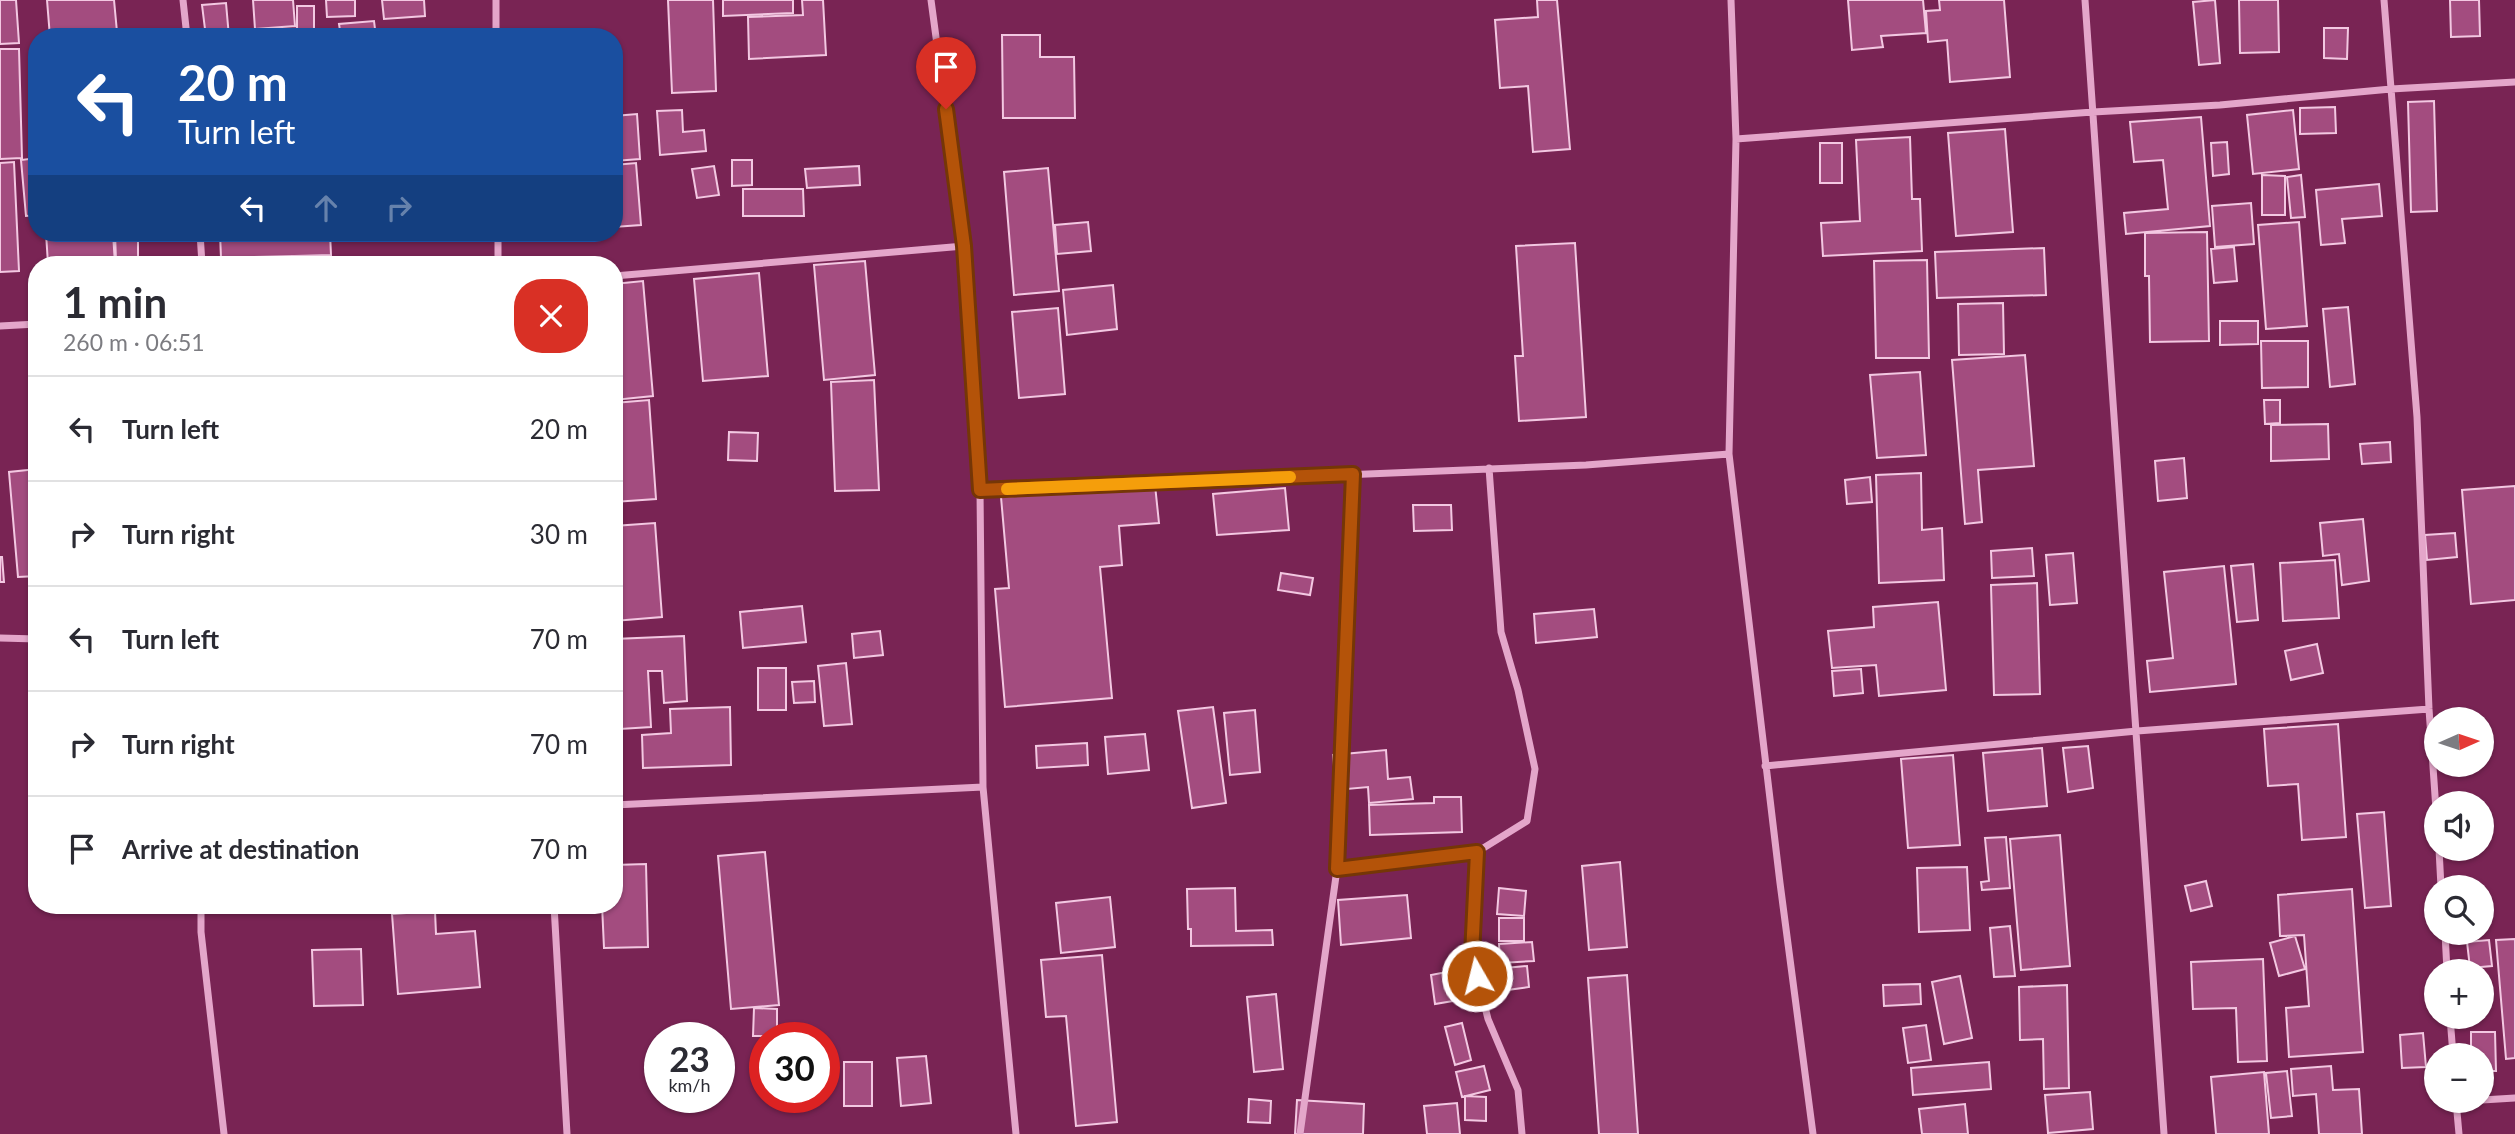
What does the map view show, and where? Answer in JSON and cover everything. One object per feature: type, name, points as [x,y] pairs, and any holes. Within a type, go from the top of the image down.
[{"type":"street","points":[[183,0],[186,28]]},
{"type":"street","points":[[496,0],[496,28]]},
{"type":"street","points":[[932,0],[964,246],[980,490],[983,787],[1016,1134]]},
{"type":"street","points":[[1731,0],[1736,139],[1729,453],[1813,1134]]},
{"type":"street","points":[[2085,0],[2164,1134]]},
{"type":"street","points":[[2384,0],[2417,417],[2429,707]]},
{"type":"street","points":[[1736,139],[2515,82]]},
{"type":"street","points":[[623,275],[964,246]]},
{"type":"street","points":[[0,326],[28,324]]},
{"type":"street","points":[[980,490],[1586,465],[1729,453]]},
{"type":"street","points":[[1337,869],[1477,852],[1527,821],[1535,769],[1518,690],[1501,632],[1489,468]]},
{"type":"street","points":[[1300,1134],[1337,869],[1353,474]]},
{"type":"street","points":[[0,638],[28,639]]},
{"type":"street","points":[[1766,766],[2137,731],[2424,709]]},
{"type":"street","points":[[623,805],[983,787]]},
{"type":"street","points":[[1477,852],[1472,955],[1488,1019],[1518,1090],[1522,1134]]},
{"type":"street","points":[[201,914],[224,1134]]},
{"type":"street","points":[[555,914],[567,1134]]},
{"type":"street","points":[[2494,1099],[2515,1098]]},
{"type":"street","points":[[2457,1113],[2459,1134]]},
{"type":"building","points":[[0,0],[16,0],[19,43],[0,44]]},
{"type":"building","points":[[47,0],[114,0],[117,28],[49,28]]},
{"type":"building","points":[[253,0],[293,0],[295,26],[255,28]]},
{"type":"building","points":[[326,0],[355,0],[355,16],[327,17]]},
{"type":"building","points":[[382,0],[424,0],[425,16],[384,19]]},
{"type":"building","points":[[668,0],[713,0],[716,91],[672,93]]},
{"type":"building","points":[[723,0],[793,0],[793,13],[723,16]]},
{"type":"building","points":[[802,0],[823,0],[826,55],[749,59],[748,17],[803,15]]},
{"type":"building","points":[[1537,0],[1557,0],[1570,149],[1533,152],[1528,86],[1500,88],[1495,20],[1538,17]]},
{"type":"building","points":[[1848,0],[1923,0],[1926,33],[1881,36],[1883,47],[1852,50]]},
{"type":"building","points":[[1939,0],[2004,0],[2010,77],[1950,82],[1947,40],[1928,42],[1926,11],[1940,10]]},
{"type":"building","points":[[2215,0],[2220,63],[2199,65],[2193,2]]},
{"type":"building","points":[[2239,0],[2278,0],[2279,52],[2240,53]]},
{"type":"building","points":[[2450,0],[2479,0],[2480,36],[2451,37]]},
{"type":"building","points":[[226,3],[228,28],[205,28],[202,5]]},
{"type":"building","points":[[297,6],[314,6],[314,28],[297,28]]},
{"type":"building","points":[[374,21],[375,28],[340,28],[339,24]]},
{"type":"building","points":[[2324,28],[2348,28],[2347,59],[2324,58]]},
{"type":"building","points":[[1002,35],[1040,35],[1040,57],[1074,57],[1075,118],[1003,118]]},
{"type":"building","points":[[0,49],[19,49],[22,158],[0,159]]},
{"type":"building","points":[[2434,101],[2437,211],[2411,212],[2408,102]]},
{"type":"building","points":[[2335,107],[2336,133],[2300,134],[2300,108]]},
{"type":"building","points":[[682,110],[683,132],[704,130],[706,151],[660,155],[657,111]]},
{"type":"building","points":[[2293,110],[2299,169],[2253,174],[2247,115]]},
{"type":"building","points":[[637,114],[640,159],[623,160],[623,115]]},
{"type":"building","points":[[2201,117],[2210,226],[2126,234],[2124,213],[2168,209],[2163,160],[2134,162],[2130,122]]},
{"type":"building","points":[[2005,129],[2013,232],[1956,236],[1948,133]]},
{"type":"building","points":[[1910,137],[1912,199],[1920,199],[1922,251],[1823,256],[1821,223],[1860,221],[1856,140]]},
{"type":"building","points":[[2227,142],[2229,174],[2213,176],[2211,143]]},
{"type":"building","points":[[1820,143],[1842,143],[1842,183],[1820,183]]},
{"type":"building","points":[[28,159],[28,216],[26,216],[21,160]]},
{"type":"building","points":[[732,160],[752,160],[752,185],[732,186]]},
{"type":"building","points":[[14,162],[19,271],[0,272],[0,163]]},
{"type":"building","points":[[636,163],[641,225],[623,226],[623,164]]},
{"type":"building","points":[[714,166],[719,195],[697,198],[692,169]]},
{"type":"building","points":[[859,166],[860,185],[807,188],[805,169]]},
{"type":"building","points":[[1048,168],[1059,291],[1014,295],[1004,172]]},
{"type":"building","points":[[2262,175],[2285,176],[2285,215],[2262,215]]},
{"type":"building","points":[[2301,175],[2305,217],[2291,218],[2287,177]]},
{"type":"building","points":[[2379,184],[2382,216],[2342,219],[2345,243],[2321,245],[2316,190]]},
{"type":"building","points":[[743,189],[803,189],[804,216],[743,216]]},
{"type":"building","points":[[2251,203],[2254,244],[2215,247],[2212,206]]},
{"type":"building","points":[[1088,222],[1091,251],[1057,254],[1055,225]]},
{"type":"building","points":[[2299,222],[2307,326],[2266,329],[2258,225]]},
{"type":"building","points":[[2207,232],[2209,341],[2150,342],[2145,233]]},
{"type":"building","points":[[47,242],[114,242],[114,256],[47,256]]},
{"type":"building","points":[[115,242],[138,242],[138,256],[116,256]]},
{"type":"building","points":[[220,242],[330,242],[331,255],[221,256]]},
{"type":"building","points":[[1575,243],[1586,417],[1519,421],[1515,356],[1523,356],[1516,246]]},
{"type":"building","points":[[2234,247],[2237,281],[2214,283],[2211,249]]},
{"type":"building","points":[[2044,248],[2046,295],[1937,298],[1935,252]]},
{"type":"building","points":[[1927,260],[1929,358],[1876,358],[1874,261]]},
{"type":"building","points":[[865,261],[875,375],[824,380],[814,265]]},
{"type":"building","points":[[759,273],[768,376],[703,381],[694,279]]},
{"type":"building","points":[[643,281],[653,396],[623,399],[623,283]]},
{"type":"building","points":[[1113,285],[1117,329],[1067,335],[1063,290]]},
{"type":"building","points":[[2003,303],[2004,354],[1959,355],[1958,304]]},
{"type":"building","points":[[2348,307],[2355,384],[2330,387],[2323,309]]},
{"type":"building","points":[[1058,308],[1065,394],[1019,398],[1012,312]]},
{"type":"building","points":[[2220,321],[2258,321],[2258,344],[2220,345]]},
{"type":"building","points":[[2261,341],[2308,341],[2308,387],[2262,388]]},
{"type":"building","points":[[2025,355],[2034,466],[1978,470],[1982,522],[1965,524],[1952,360]]},
{"type":"building","points":[[1920,372],[1926,455],[1877,458],[1870,375]]},
{"type":"building","points":[[874,380],[879,490],[835,491],[831,382]]},
{"type":"building","points":[[649,400],[656,499],[623,501],[623,402]]},
{"type":"building","points":[[2264,400],[2280,400],[2280,423],[2265,424]]},
{"type":"building","points":[[2328,424],[2329,459],[2271,461],[2271,425]]},
{"type":"building","points":[[729,432],[758,433],[757,461],[728,460]]},
{"type":"building","points":[[2390,442],[2391,462],[2362,464],[2360,444]]},
{"type":"building","points":[[2184,458],[2187,498],[2158,501],[2155,461]]},
{"type":"building","points":[[28,470],[28,576],[18,577],[9,472]]},
{"type":"building","points":[[1921,473],[1922,530],[1942,528],[1944,580],[1879,583],[1876,475]]},
{"type":"building","points":[[1870,477],[1872,502],[1847,504],[1845,480]]},
{"type":"building","points":[[1155,485],[1159,523],[1119,526],[1122,565],[1100,567],[1112,698],[1005,707],[995,589],[1009,588],[1001,497]]},
{"type":"building","points":[[2515,486],[2515,600],[2471,604],[2462,490]]},
{"type":"building","points":[[1285,488],[1289,530],[1217,535],[1213,494]]},
{"type":"building","points":[[1413,505],[1451,505],[1452,530],[1414,531]]},
{"type":"building","points":[[2363,519],[2369,581],[2342,585],[2339,554],[2323,556],[2320,523]]},
{"type":"building","points":[[655,523],[662,617],[623,620],[623,525]]},
{"type":"building","points":[[2455,533],[2457,557],[2427,560],[2425,535]]},
{"type":"building","points":[[2032,548],[2034,576],[1992,578],[1991,551]]},
{"type":"building","points":[[2073,553],[2077,603],[2050,605],[2046,555]]},
{"type":"building","points":[[2,557],[4,582],[0,582]]},
{"type":"building","points":[[2335,560],[2339,618],[2283,621],[2280,563]]},
{"type":"building","points":[[2253,564],[2258,620],[2237,622],[2231,566]]},
{"type":"building","points":[[2224,566],[2236,684],[2150,692],[2147,661],[2173,658],[2164,572]]},
{"type":"building","points":[[1281,573],[1313,578],[1310,595],[1278,590]]},
{"type":"building","points":[[2037,583],[2040,694],[1994,695],[1991,585]]},
{"type":"building","points":[[1938,602],[1946,690],[1879,696],[1876,665],[1832,668],[1828,631],[1874,627],[1873,607]]},
{"type":"building","points":[[802,606],[806,642],[743,648],[740,612]]},
{"type":"building","points":[[1594,609],[1597,637],[1536,643],[1534,614]]},
{"type":"building","points":[[880,631],[883,655],[854,658],[852,634]]},
{"type":"building","points":[[684,636],[687,701],[664,703],[662,671],[648,671],[651,727],[623,729],[623,639]]},
{"type":"building","points":[[2317,644],[2323,673],[2291,680],[2285,651]]},
{"type":"building","points":[[846,663],[852,724],[824,726],[818,666]]},
{"type":"building","points":[[758,668],[786,668],[786,710],[758,710]]},
{"type":"building","points":[[1861,669],[1863,693],[1834,696],[1832,671]]},
{"type":"building","points":[[814,681],[815,702],[794,703],[792,682]]},
{"type":"building","points":[[730,707],[731,765],[643,768],[642,735],[671,733],[670,709]]},
{"type":"building","points":[[1213,707],[1226,803],[1192,808],[1178,711]]},
{"type":"building","points":[[1255,710],[1260,772],[1230,775],[1224,713]]},
{"type":"building","points":[[2338,724],[2346,837],[2302,840],[2298,784],[2268,786],[2264,729]]},
{"type":"building","points":[[1145,734],[1149,770],[1108,774],[1105,737]]},
{"type":"building","points":[[1087,743],[1088,765],[1037,768],[1036,746]]},
{"type":"building","points":[[2088,746],[2093,788],[2068,792],[2063,748]]},
{"type":"building","points":[[2042,748],[2047,806],[1988,811],[1983,753]]},
{"type":"building","points":[[1386,750],[1388,779],[1410,777],[1413,799],[1369,803],[1368,787],[1336,790],[1333,755]]},
{"type":"building","points":[[1953,755],[1960,845],[1908,848],[1901,759]]},
{"type":"building","points":[[1434,797],[1461,797],[1462,832],[1370,835],[1369,805],[1434,803]]},
{"type":"building","points":[[2384,812],[2391,906],[2365,908],[2357,814]]},
{"type":"building","points":[[2060,835],[2070,966],[2021,970],[2010,839]]},
{"type":"building","points":[[2006,837],[2010,888],[1982,890],[1981,882],[1989,881],[1985,838]]},
{"type":"building","points":[[765,852],[779,1005],[731,1009],[718,856]]},
{"type":"building","points":[[1620,862],[1627,947],[1589,950],[1582,866]]},
{"type":"building","points":[[646,864],[648,947],[604,948],[602,914],[623,914],[623,865]]},
{"type":"building","points":[[1967,867],[1970,930],[1919,932],[1917,868]]},
{"type":"building","points":[[2206,881],[2212,906],[2191,911],[2185,886]]},
{"type":"building","points":[[1235,888],[1236,931],[1272,930],[1273,945],[1191,946],[1187,889]]},
{"type":"building","points":[[1499,888],[1526,891],[1524,916],[1497,914]]},
{"type":"building","points":[[2352,889],[2363,1052],[2289,1057],[2286,1008],[2309,1006],[2304,935],[2280,936],[2278,895]]},
{"type":"building","points":[[1407,895],[1411,938],[1341,945],[1338,900]]},
{"type":"building","points":[[1110,897],[1115,947],[1061,953],[1056,903]]},
{"type":"building","points":[[392,914],[435,914],[436,934],[475,931],[480,987],[398,994]]},
{"type":"building","points":[[1499,918],[1524,918],[1524,941],[1499,941]]},
{"type":"building","points":[[2010,926],[2015,976],[1994,977],[1990,928]]},
{"type":"building","points":[[2295,936],[2305,969],[2279,976],[2270,943]]},
{"type":"building","points":[[2515,939],[2515,1058],[2506,1059],[2496,940]]},
{"type":"building","points":[[1532,942],[1534,961],[1500,963],[1499,944]]},
{"type":"building","points":[[2467,945],[2490,945],[2491,959],[2469,959]]},
{"type":"building","points":[[361,949],[363,1005],[314,1006],[312,950]]},
{"type":"building","points":[[1102,955],[1117,1122],[1076,1126],[1066,1016],[1046,1017],[1041,960]]},
{"type":"building","points":[[2263,959],[2267,1061],[2238,1062],[2236,1008],[2193,1009],[2191,962]]},
{"type":"building","points":[[1527,966],[1529,987],[1507,990],[1505,968]]},
{"type":"building","points":[[1467,968],[1471,998],[1435,1004],[1431,975]]},
{"type":"building","points":[[1627,975],[1638,1134],[1599,1134],[1588,978]]},
{"type":"building","points":[[1960,976],[1972,1038],[1944,1044],[1932,982]]},
{"type":"building","points":[[1920,984],[1921,1004],[1884,1006],[1883,985]]},
{"type":"building","points":[[2067,985],[2069,1088],[2044,1089],[2043,1039],[2020,1040],[2019,987]]},
{"type":"building","points":[[1276,994],[1283,1069],[1254,1072],[1247,997]]},
{"type":"building","points":[[754,1008],[777,1009],[777,1022],[754,1022]]},
{"type":"building","points":[[1462,1023],[1471,1060],[1455,1065],[1445,1027]]},
{"type":"building","points":[[1926,1025],[1931,1060],[1908,1063],[1903,1028]]},
{"type":"building","points":[[2471,1032],[2495,1032],[2496,1071],[2494,1043],[2471,1043]]},
{"type":"building","points":[[2423,1033],[2424,1067],[2402,1068],[2400,1035]]},
{"type":"building","points":[[926,1056],[931,1103],[901,1106],[897,1058]]},
{"type":"building","points":[[844,1062],[872,1062],[872,1106],[844,1106]]},
{"type":"building","points":[[1989,1062],[1991,1089],[1913,1095],[1911,1068]]},
{"type":"building","points":[[1484,1066],[1490,1090],[1462,1097],[1456,1072]]},
{"type":"building","points":[[2331,1066],[2333,1090],[2359,1089],[2362,1134],[2319,1134],[2316,1094],[2293,1096],[2291,1069]]},
{"type":"building","points":[[2287,1071],[2292,1116],[2271,1118],[2266,1073]]},
{"type":"building","points":[[2264,1072],[2269,1134],[2216,1134],[2211,1077]]},
{"type":"building","points":[[2090,1092],[2093,1129],[2048,1133],[2045,1095]]},
{"type":"building","points":[[1465,1096],[1486,1097],[1486,1121],[1465,1120]]},
{"type":"building","points":[[1249,1099],[1271,1101],[1270,1123],[1248,1122]]},
{"type":"building","points":[[1297,1100],[1364,1104],[1363,1134],[1295,1134]]},
{"type":"building","points":[[1457,1103],[1460,1134],[1427,1134],[1424,1106]]},
{"type":"building","points":[[1965,1104],[1968,1134],[1922,1134],[1919,1109]]},
{"type":"slow traffic","points":[[1007,489],[1290,477]]},
{"type":"route","points":[[946,109],[964,246],[980,490],[1353,474],[1337,869],[1477,852],[1472,955],[1477,976]]}]
